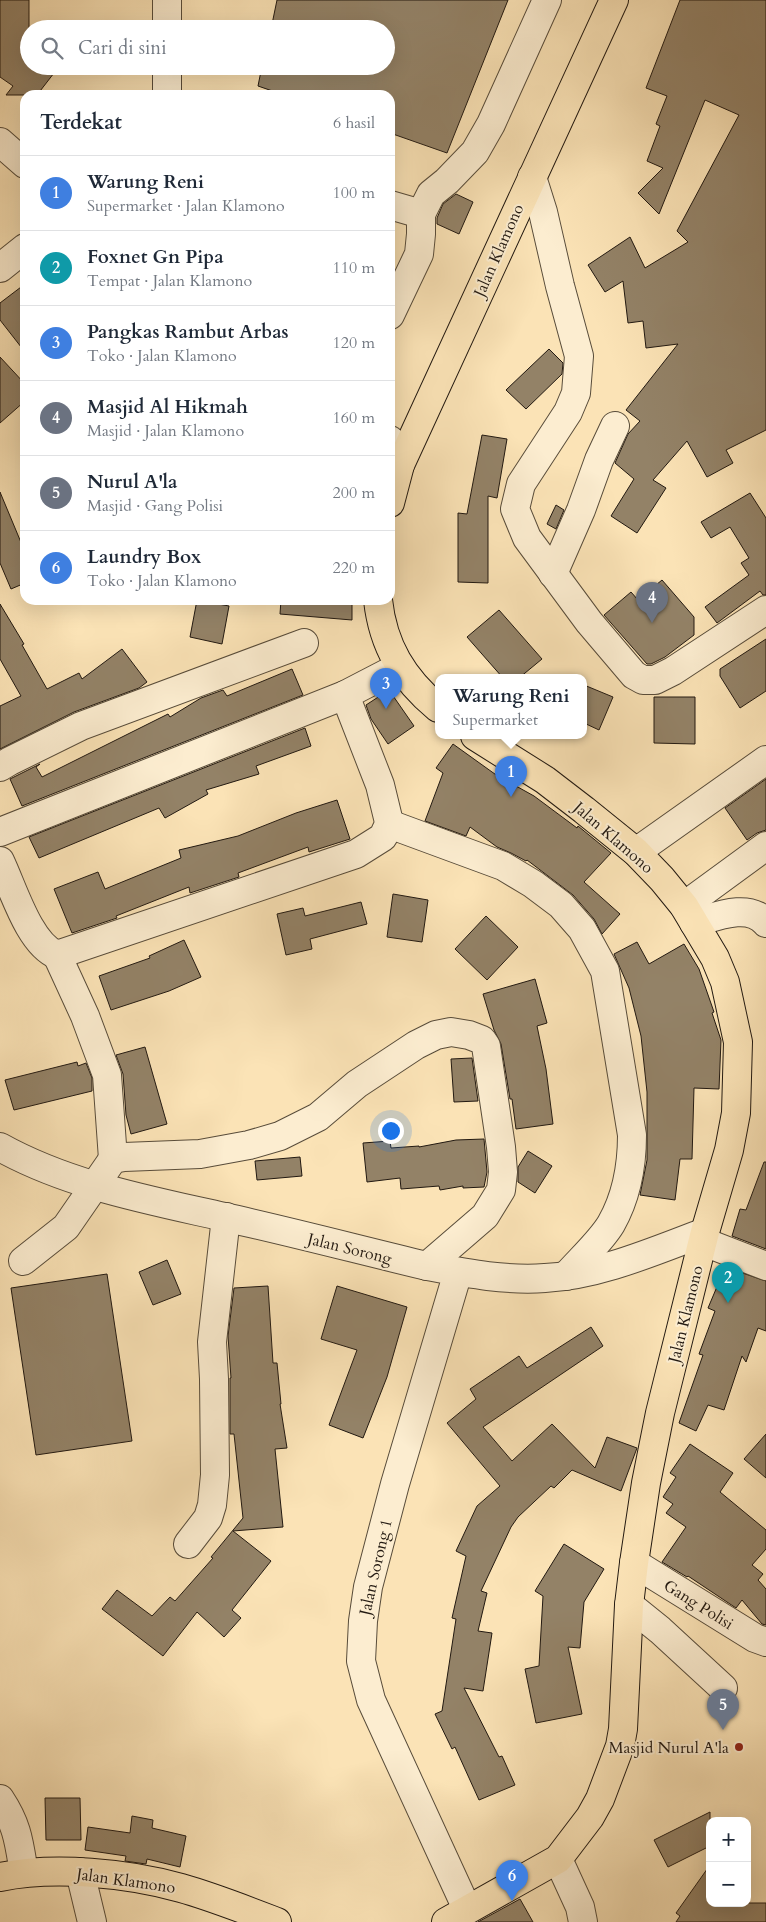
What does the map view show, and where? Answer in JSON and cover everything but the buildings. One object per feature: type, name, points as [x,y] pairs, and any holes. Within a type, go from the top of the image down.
[{"type":"main road","name":"Jalan Klamono","points":[[395,484],[400,465],[614,0]]},
{"type":"main road","points":[[379,605],[391,649],[399,667],[410,682],[435,705]]},
{"type":"main road","name":"Jalan Klamono","points":[[456,1915],[558,1859],[576,1837],[596,1805],[620,1746],[623,1729],[629,1605],[634,1563],[660,1413],[720,1183],[736,1113],[738,1042],[725,982],[715,958],[689,914],[662,879],[636,852],[545,780],[481,739]]},
{"type":"main road","name":"Jalan Klamono","points":[[12,1875],[80,1872],[142,1880],[180,1887],[277,1922]]},
{"type":"street","points":[[167,0],[167,20]]},
{"type":"street","points":[[395,304],[419,254],[421,214],[431,194],[447,181],[475,152],[491,124],[547,0]]},
{"type":"street","points":[[167,75],[168,90]]},
{"type":"street","points":[[0,142],[20,160]]},
{"type":"street","points":[[532,177],[543,212],[563,301],[580,356],[576,393],[568,412],[521,484],[515,509],[527,538],[589,622],[634,674],[643,680],[655,680],[673,671],[766,610]]},
{"type":"street","points":[[395,206],[421,214]]},
{"type":"street","points":[[0,268],[20,252]]},
{"type":"street","points":[[553,574],[581,510],[599,460],[615,426]]},
{"type":"street","points":[[395,452],[400,465]]},
{"type":"street","points":[[0,767],[80,726],[304,643]]},
{"type":"street","points":[[0,832],[345,695],[399,667]]},
{"type":"street","points":[[0,862],[32,931],[41,945],[49,952],[57,955],[356,854],[383,837],[389,824],[386,802],[345,695]]},
{"type":"street","points":[[636,852],[766,760]]},
{"type":"street","points":[[389,824],[503,866],[533,884],[561,905],[582,930],[605,971],[632,1135],[632,1161],[624,1197],[610,1225],[566,1276]]},
{"type":"street","points":[[689,914],[766,846]]},
{"type":"street","points":[[689,914],[745,912],[762,917],[766,923]]},
{"type":"street","points":[[23,1261],[66,1227],[113,1159],[107,1075],[86,1016],[57,955]]},
{"type":"street","points":[[113,1159],[200,1154],[249,1146],[280,1136],[318,1117],[356,1084],[416,1045],[436,1035],[451,1032],[469,1035],[482,1040],[486,1046],[501,1146],[503,1172],[501,1190],[485,1216],[427,1266]]},
{"type":"street","name":"Jalan Sorong","points":[[0,1148],[33,1163],[94,1185],[458,1272],[509,1278],[566,1276],[586,1272],[705,1237]]},
{"type":"street","points":[[188,1544],[208,1518],[212,1505],[215,1466],[212,1342],[226,1217]]},
{"type":"street","points":[[705,1237],[766,1266]]},
{"type":"street","name":"Jalan Sorong 1","points":[[456,1915],[371,1700],[361,1661],[363,1621],[368,1587],[395,1484],[458,1272]]},
{"type":"street","name":"Gang Polisi","points":[[634,1563],[756,1638],[766,1642]]},
{"type":"street","points":[[629,1605],[660,1630],[723,1688]]},
{"type":"street","points":[[0,1799],[16,1828],[12,1875]]},
{"type":"street","points":[[558,1859],[580,1907],[583,1922]]},
{"type":"street","points":[[80,1872],[92,1922]]},
{"type":"place","name":"Masjid Al Hikmah","points":[[652,623]]},
{"type":"place","name":"Pangkas Rambut Arbas","points":[[386,709]]},
{"type":"place","name":"Warung Reni","points":[[511,797]]},
{"type":"place","name":"Foxnet Gn Pipa","points":[[728,1303]]},
{"type":"place","name":"Nurul A'la","points":[[723,1730]]},
{"type":"place","name":"Masjid Nurul A'la","points":[[739,1747]]},
{"type":"place","name":"Laundry Box","points":[[512,1901]]}]
